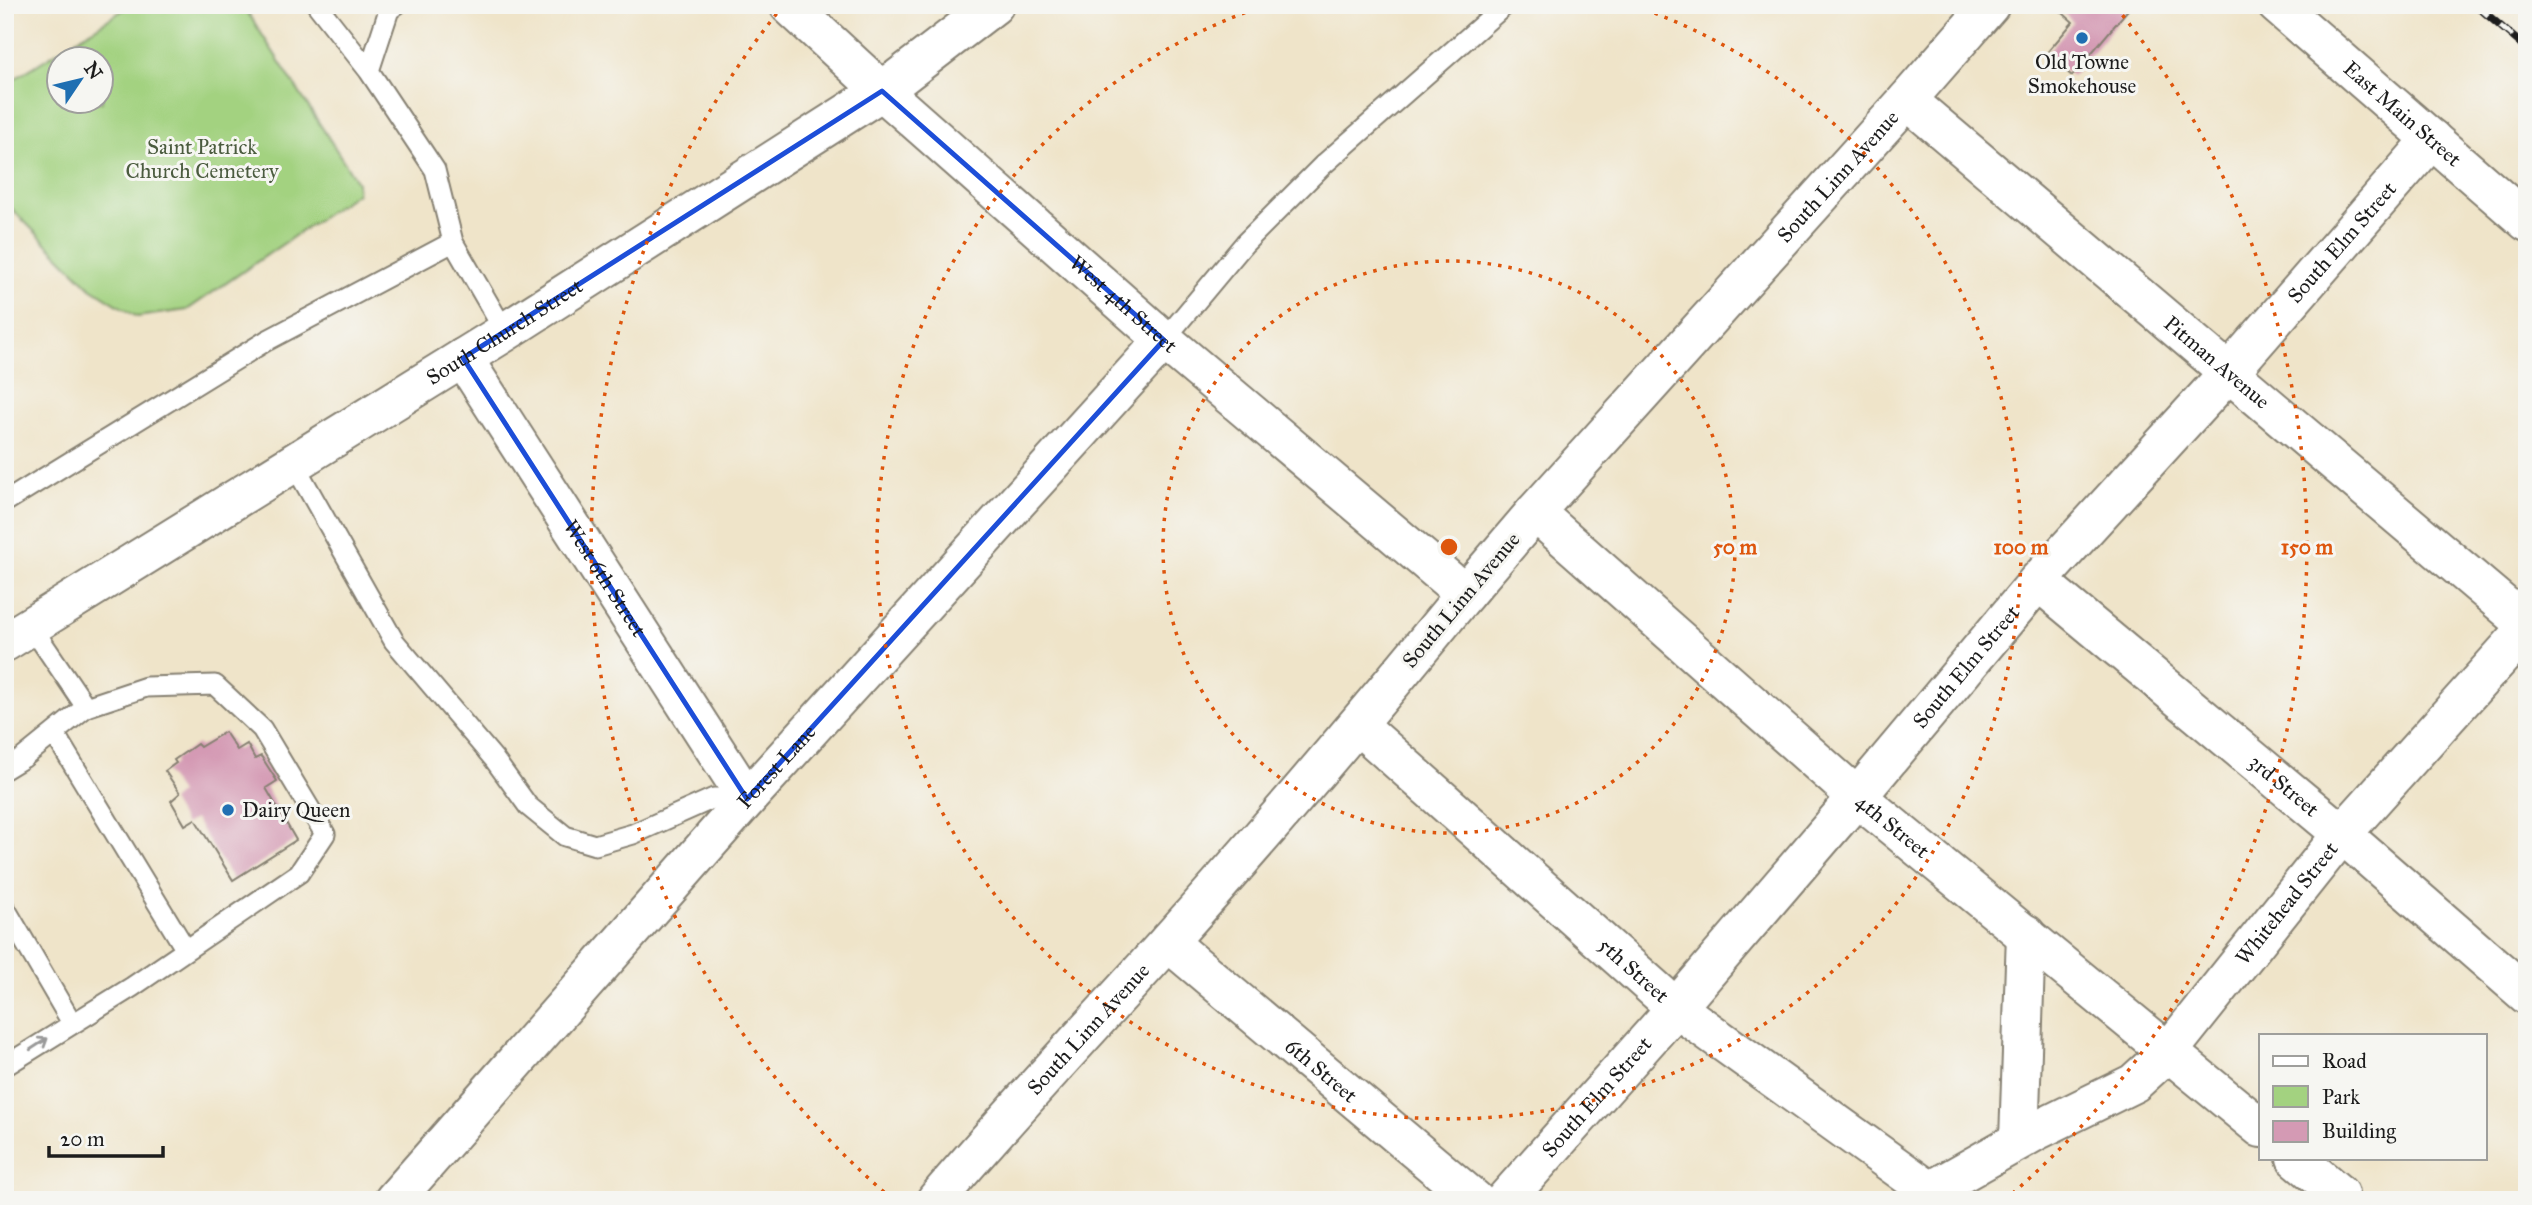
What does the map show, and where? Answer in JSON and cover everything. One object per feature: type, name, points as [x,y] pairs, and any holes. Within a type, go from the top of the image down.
[{"type":"street","name":"West 4th Street","points":[[789,5],[882,91],[1164,340],[1465,594]]},
{"type":"street","name":"South Church Street","points":[[18,634],[463,358],[882,91],[993,5]]},
{"type":"street","name":"South Linn Avenue","points":[[936,1200],[989,1137],[1168,942],[1358,725],[1535,512],[1990,5]]},
{"type":"street","name":"East Main Street","points":[[2277,5],[2527,222]]},
{"type":"street","name":"Pitman Avenue","points":[[1907,100],[2230,371],[2527,626]]},
{"type":"street","name":"South Elm Street","points":[[1505,1200],[1676,1008],[2038,581],[2230,371],[2432,139]]},
{"type":"street","name":"Forest Lane","points":[[394,1200],[747,799],[1164,340]]},
{"type":"street","name":"West 6th Street","points":[[463,358],[747,799]]},
{"type":"street","name":"4th Street","points":[[1535,512],[1857,797],[2259,1126]]},
{"type":"street","name":"3rd Street","points":[[2038,581],[2342,834],[2527,995]]},
{"type":"street","name":"Whitehead Street","points":[[1932,1196],[2019,1140],[2134,1083],[2169,1051],[2342,834],[2527,626]]},
{"type":"street","name":"5th Street","points":[[1358,725],[1676,1008],[1932,1196]]},
{"type":"street","points":[[2019,1140],[2026,934]]},
{"type":"street","name":"6th Street","points":[[1168,942],[1475,1200]]},
{"type":"street","points":[[2298,1160],[2339,1194]]},
{"type":"lane","points":[[317,5],[369,71],[435,170],[453,242],[505,331]]},
{"type":"lane","points":[[369,71],[389,10],[396,5]]},
{"type":"lane","points":[[1164,340],[1245,243],[1323,165],[1505,5]]},
{"type":"lane","points":[[5,502],[266,341],[453,242]]},
{"type":"lane","points":[[294,464],[394,641],[494,759],[528,806],[565,836],[595,845],[634,834],[714,798],[747,799]]},
{"type":"lane","points":[[18,634],[86,707]]},
{"type":"lane","points":[[5,769],[23,758],[86,707],[146,687],[215,685],[262,729],[324,834],[299,873],[186,950],[5,1066]]},
{"type":"lane","points":[[54,733],[186,950]]},
{"type":"lane","points":[[5,908],[72,1023]]},
{"type":"highlighted area","points":[[882,91],[1164,340],[747,799],[463,358]]},
{"type":"green space","name":"Saint Patrick Church Cemetery","points":[[131,5],[243,5],[357,182],[357,193],[187,310],[137,317],[91,288],[5,202],[5,85],[46,59],[46,116],[116,116],[116,46],[66,46]]},
{"type":"building","name":"Old Towne Smokehouse","points":[[2054,5],[2132,5],[2072,76],[2046,54],[2073,22]]},
{"type":"building","name":"Dairy Queen","points":[[225,732],[237,750],[247,744],[255,759],[261,756],[277,781],[266,788],[296,840],[233,880],[195,819],[185,825],[171,801],[180,793],[165,771],[176,763],[174,760],[197,744],[200,747]]},
{"type":"railway","points":[[2476,5],[2527,49]]},
{"type":"place","name":"Old Towne Smokehouse","points":[[2082,38]]},
{"type":"place","name":"Dairy Queen","points":[[228,810]]}]
